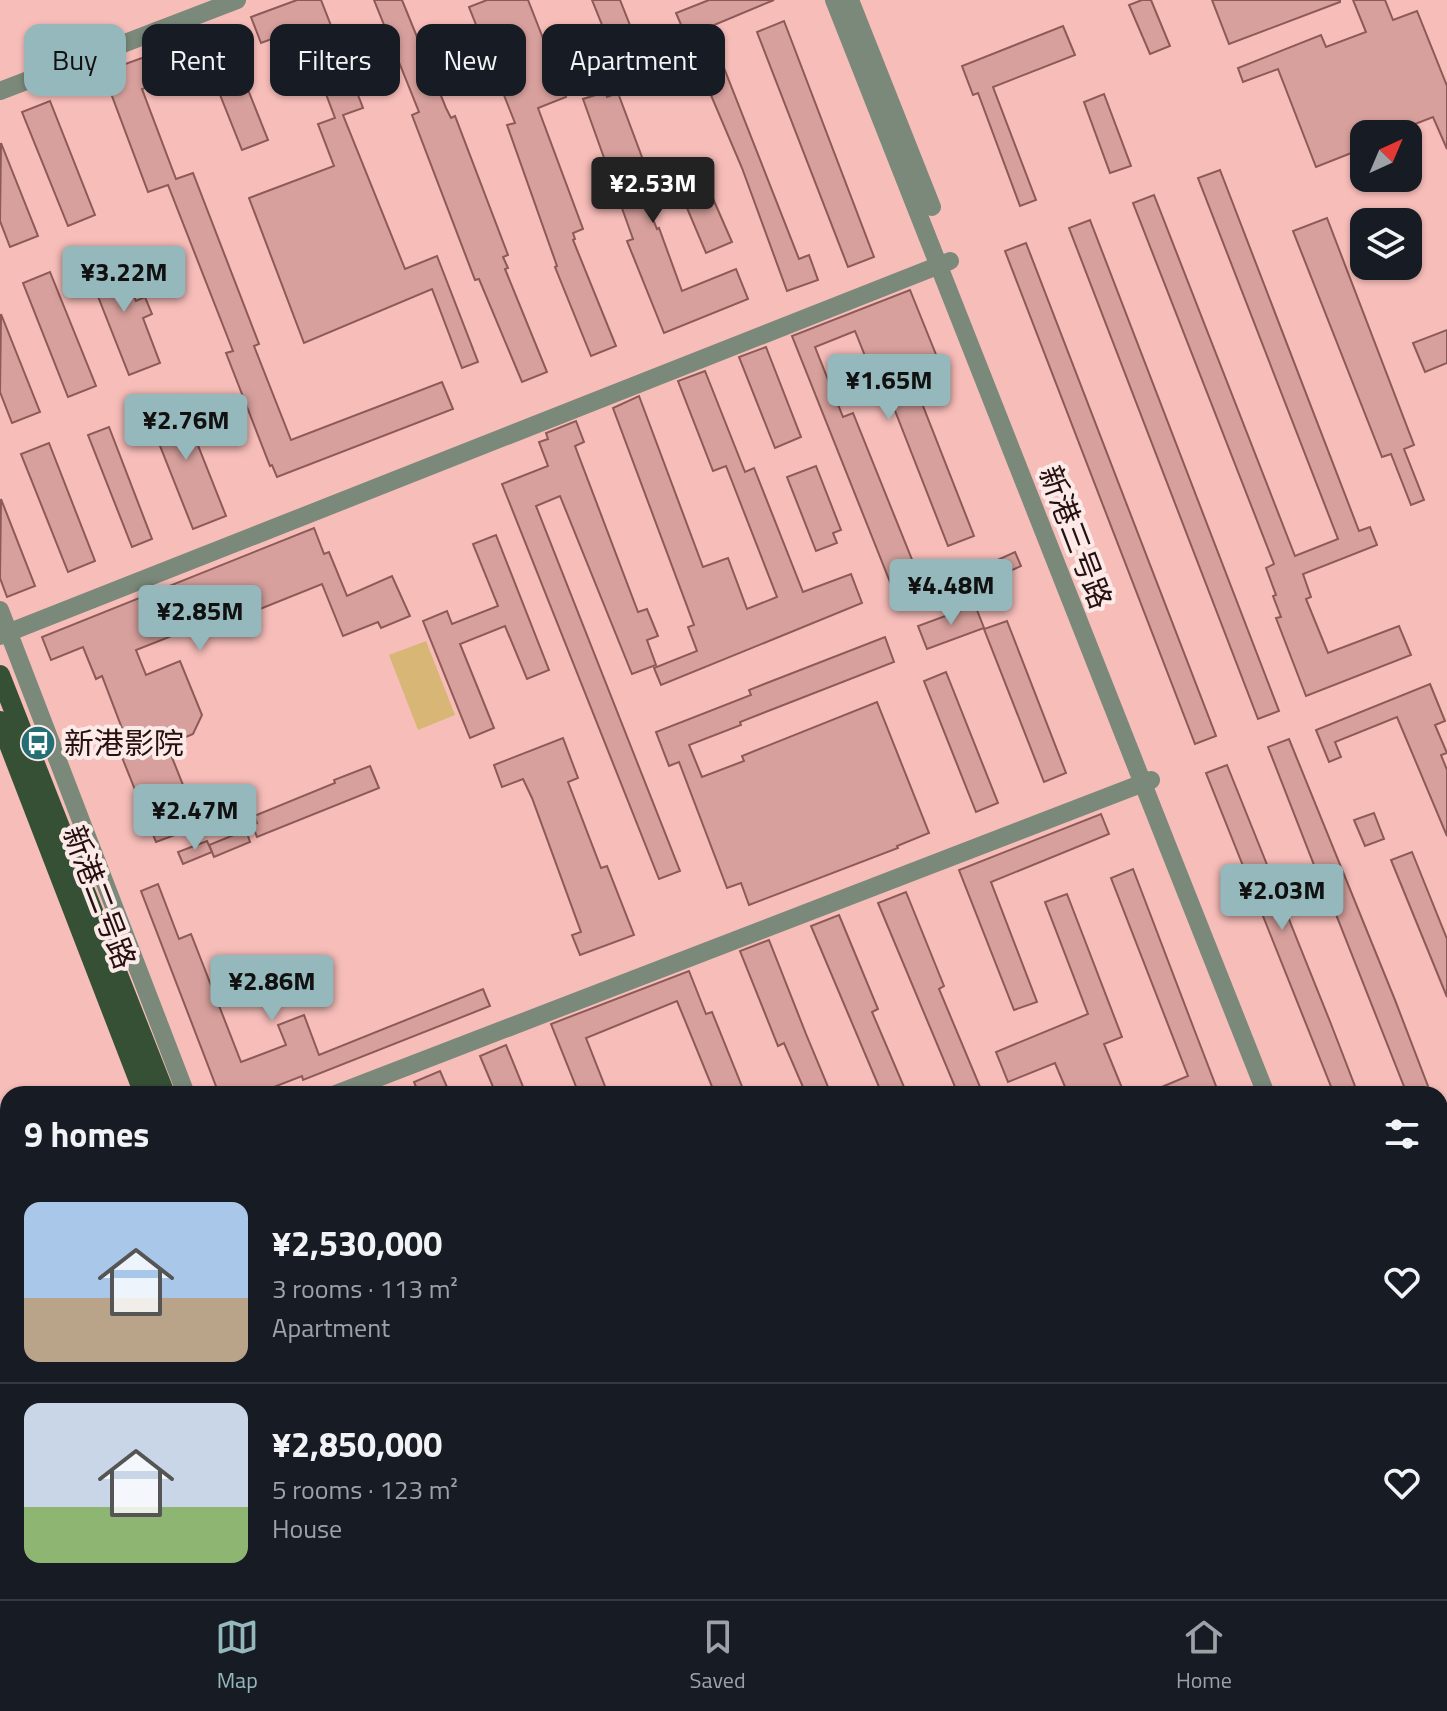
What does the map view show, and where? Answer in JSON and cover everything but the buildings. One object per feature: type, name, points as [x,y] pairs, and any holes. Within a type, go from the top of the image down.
[{"type":"main road","name":"新港二号路","points":[[0,675],[162,1086]]},
{"type":"main road","name":"新港二号路","points":[[0,721],[141,1086]]},
{"type":"street","points":[[0,79],[206,0]]},
{"type":"street","points":[[0,91],[237,0]]},
{"type":"street","name":"新港三号路","points":[[834,0],[947,262]]},
{"type":"street","name":"新港三号路","points":[[850,0],[947,262],[1263,1086]]},
{"type":"street","points":[[4,634],[947,262]]},
{"type":"street","points":[[0,610],[4,634],[183,1086]]},
{"type":"street","points":[[357,1086],[1146,782]]},
{"type":"street","name":"新港三号路","points":[[1146,782],[1272,1086]]},
{"type":"shaded area","points":[[426,641],[455,715],[418,730],[389,655]]},
{"type":"place","name":"新港影院","points":[[38,743]]}]
